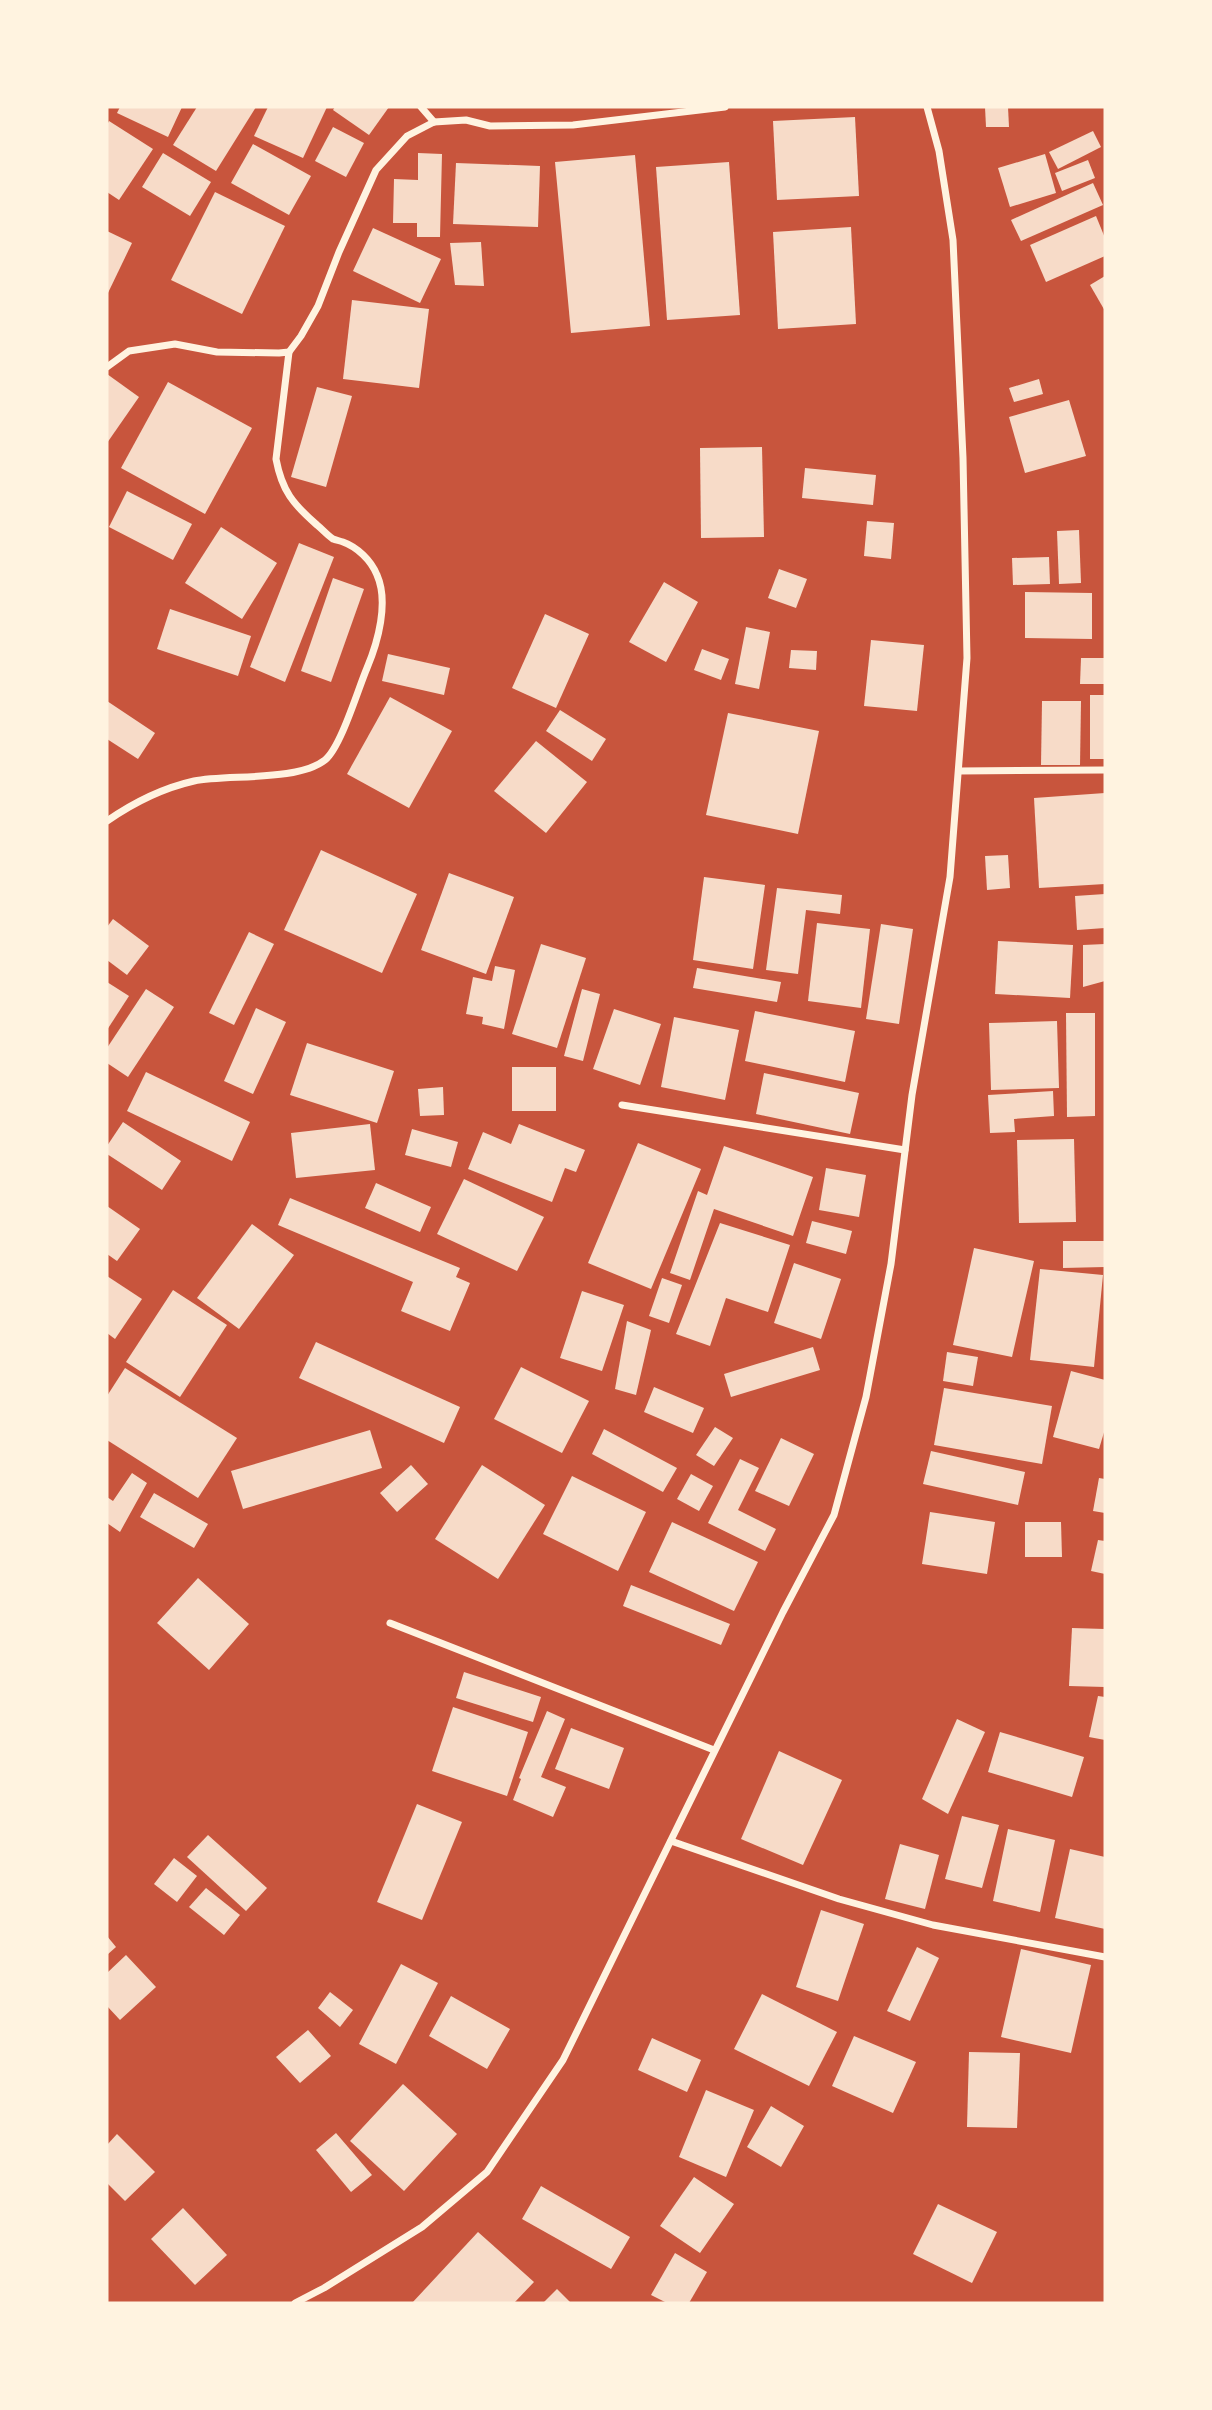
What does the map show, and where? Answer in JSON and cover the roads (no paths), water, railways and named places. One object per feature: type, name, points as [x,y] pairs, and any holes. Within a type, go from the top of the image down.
[{"type":"street","points":[[421,107],[434,122]]},
{"type":"street","points":[[107,821],[151,795],[195,781],[265,776],[301,769],[325,760],[337,744],[373,654],[382,594],[376,574],[362,553],[345,542],[334,539],[296,507],[279,475],[276,459],[289,352],[296,345],[318,306],[376,170],[407,136],[434,122],[466,120],[490,126],[573,125],[725,107]]},
{"type":"street","points":[[295,2303],[422,2227],[487,2172],[563,2060],[714,1750],[834,1515],[866,1397],[891,1264],[912,1095],[950,877],[967,658],[963,458],[953,240],[939,151],[927,107]]},
{"type":"street","points":[[107,367],[128,351],[175,344],[217,352],[289,352]]},
{"type":"street","points":[[959,771],[1105,770]]},
{"type":"street","points":[[622,1105],[905,1150]]},
{"type":"street","points":[[390,1623],[714,1750]]},
{"type":"street","points":[[671,1841],[839,1899],[933,1925],[1105,1957]]}]
